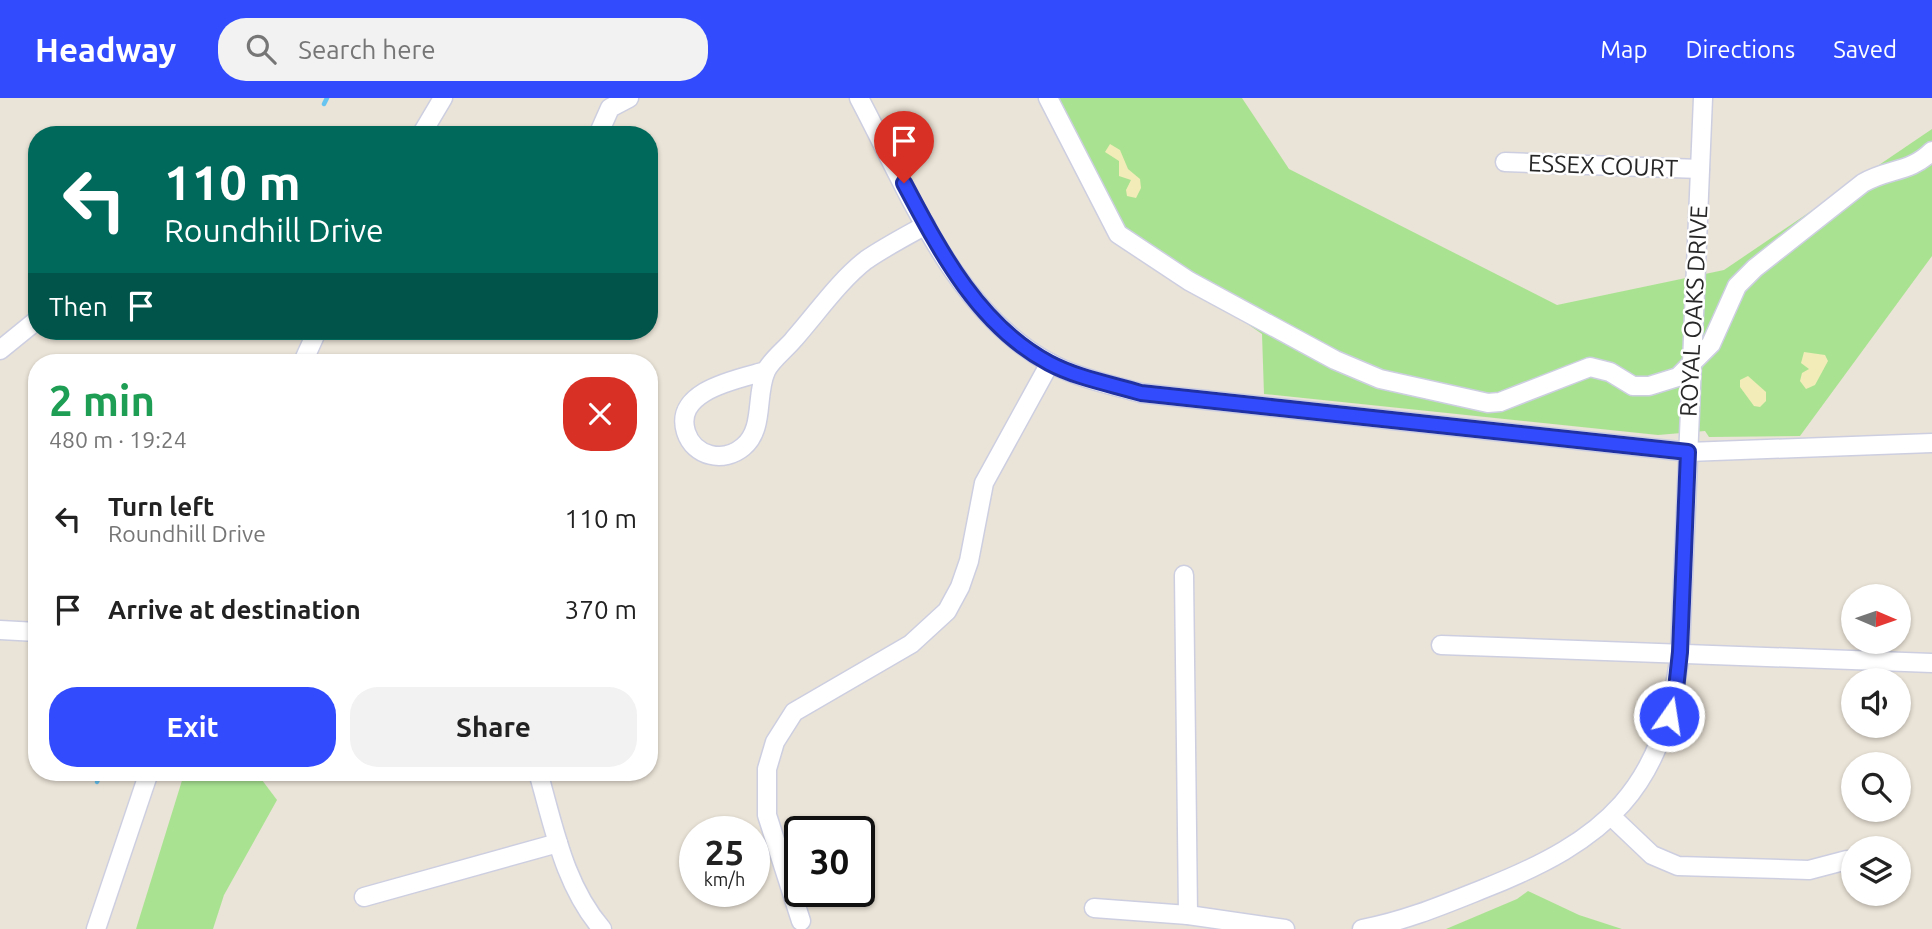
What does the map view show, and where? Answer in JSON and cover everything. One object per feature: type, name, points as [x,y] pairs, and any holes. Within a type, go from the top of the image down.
[{"type":"street","points":[[426,126],[443,98]]},
{"type":"street","points":[[602,126],[610,108],[629,98]]},
{"type":"street","points":[[859,98],[926,225],[965,289],[988,316],[1049,363],[1095,380],[1141,393],[1688,452],[1932,443]]},
{"type":"street","points":[[1048,98],[1118,234],[1189,281],[1358,370],[1406,386],[1488,403],[1500,402],[1590,367],[1610,372],[1633,386],[1649,387],[1678,377],[1711,344],[1737,286],[1755,268],[1863,183],[1881,172],[1912,168],[1932,151]]},
{"type":"street","name":"ROYAL OAKS DRIVE","points":[[1362,929],[1415,923],[1556,858],[1612,817],[1637,786],[1658,752],[1675,698],[1680,652],[1703,98]]},
{"type":"street","name":"ESSEX COURT","points":[[1505,162],[1700,169]]},
{"type":"street","points":[[766,371],[755,428],[747,443],[734,453],[721,456],[709,454],[695,446],[685,422],[685,414],[695,399],[718,386],[766,371],[866,261],[926,225]]},
{"type":"street","points":[[0,350],[28,327]]},
{"type":"street","points":[[801,921],[767,815],[767,769],[775,742],[794,712],[911,644],[947,611],[960,587],[969,561],[984,483],[1049,363]]},
{"type":"street","points":[[1185,575],[1188,915]]},
{"type":"street","points":[[0,630],[28,632]]},
{"type":"street","points":[[1441,645],[1932,663]]},
{"type":"street","points":[[96,929],[146,781]]},
{"type":"street","points":[[541,781],[572,884],[586,911],[602,929]]},
{"type":"street","points":[[1612,817],[1652,855],[1678,866],[1809,870],[1841,862]]},
{"type":"street","points":[[364,897],[558,842]]},
{"type":"street","points":[[1094,908],[1188,915],[1285,929]]},
{"type":"green space","points":[[1045,98],[1242,98],[1289,169],[1557,305],[1724,270],[1932,129],[1932,256],[1800,436],[1709,437],[1705,431],[1658,435],[1264,394],[1262,334],[1111,230]]},
{"type":"green space","points":[[182,781],[263,781],[277,800],[224,895],[213,929],[136,929]]},
{"type":"green space","points":[[1528,891],[1579,915],[1622,929],[1446,929],[1517,899]]},
{"type":"sand","points":[[1110,144],[1120,150],[1128,169],[1140,179],[1141,188],[1136,198],[1127,196],[1126,190],[1131,180],[1119,176],[1119,161],[1105,152]]},
{"type":"sand","points":[[1804,352],[1825,355],[1828,361],[1815,385],[1806,389],[1800,381],[1802,373],[1809,369],[1801,363]]},
{"type":"sand","points":[[1748,376],[1766,392],[1766,401],[1760,407],[1754,406],[1740,387],[1740,380]]},
{"type":"waterway","points":[[324,104],[327,98]]},
{"type":"route","points":[[904,183],[965,289],[988,316],[1023,346],[1049,363],[1071,372],[1141,393],[1688,452],[1680,652],[1675,698],[1669,716]]}]
